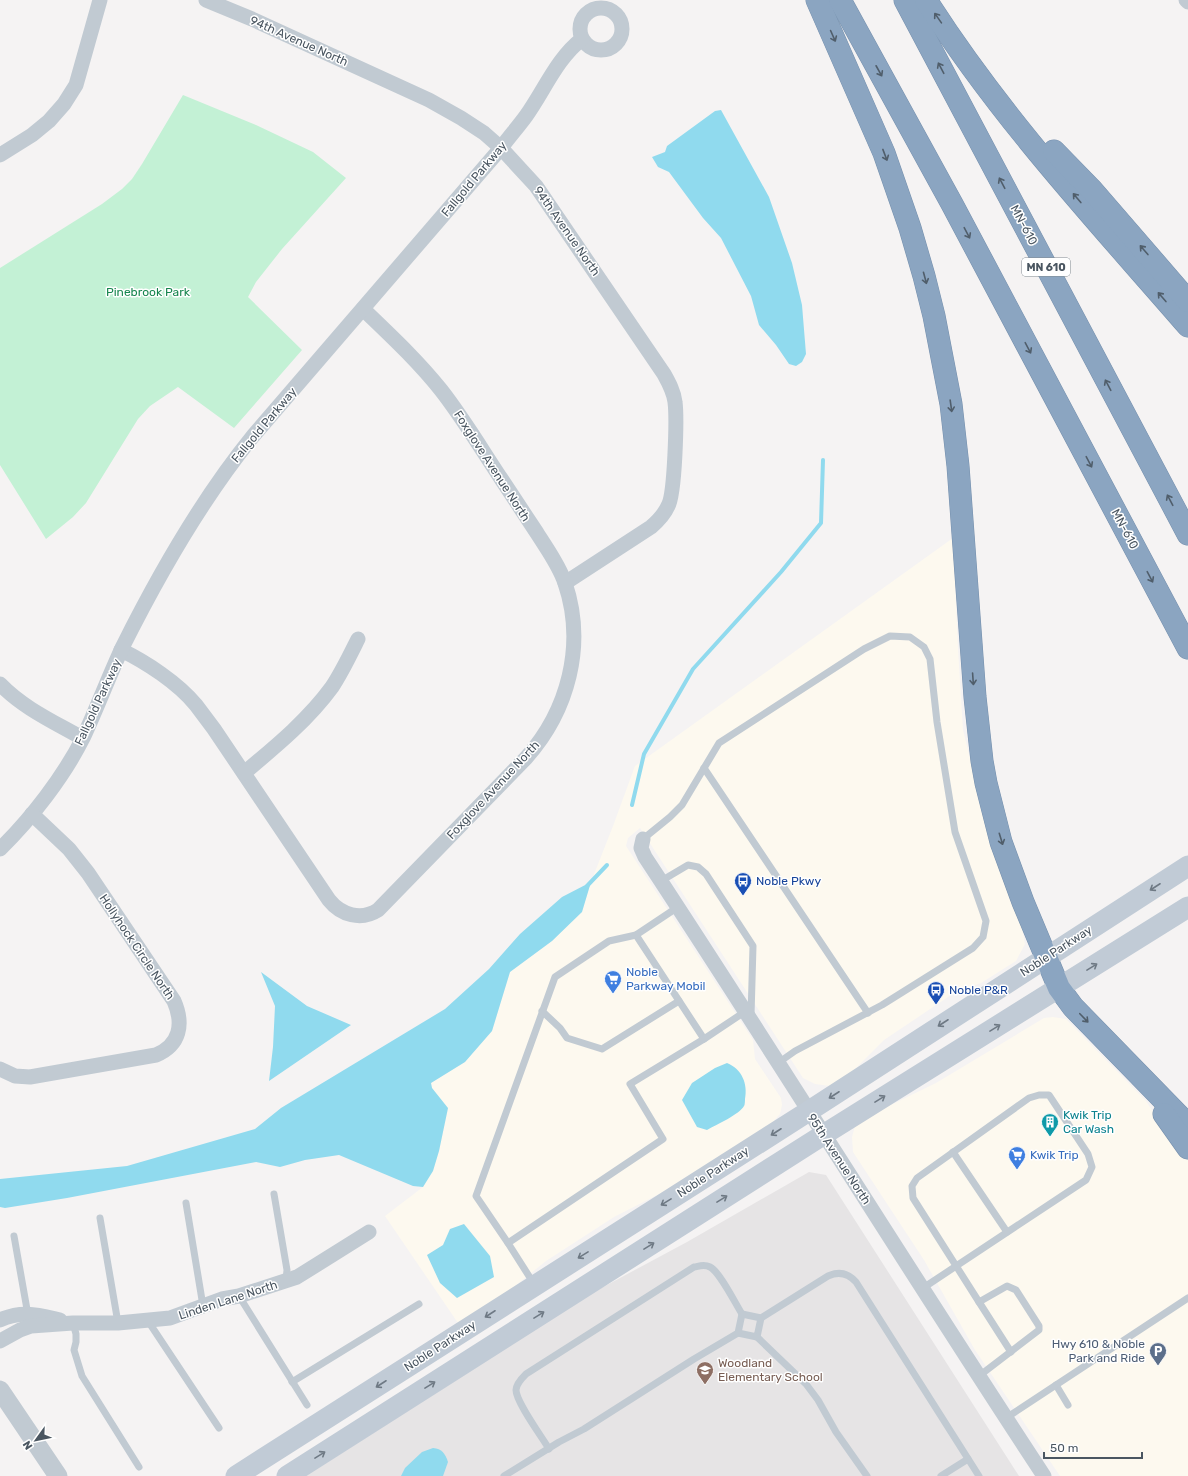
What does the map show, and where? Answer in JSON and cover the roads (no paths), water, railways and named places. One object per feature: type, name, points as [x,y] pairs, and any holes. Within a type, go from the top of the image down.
[{"type":"highway","points":[[817,0],[887,160],[910,228],[934,316],[951,404],[958,466],[975,697],[982,761],[990,801],[1001,842],[1023,902],[1059,988],[1073,1007],[1188,1125]]},
{"type":"highway","name":"MN-610","points":[[840,0],[949,198],[1188,648]]},
{"type":"highway","name":"MN-610","points":[[905,0],[1188,534]]},
{"type":"highway","points":[[926,0],[966,58],[1054,171],[1188,326]]},
{"type":"highway","points":[[987,86],[1080,177],[1188,301]]},
{"type":"highway","points":[[1144,1080],[1155,1101],[1188,1148]]},
{"type":"main road","name":"Noble Parkway","points":[[236,1476],[809,1111],[1188,866]]},
{"type":"main road","points":[[287,1476],[823,1135],[1188,907]]},
{"type":"street","points":[[0,155],[32,135],[50,121],[64,104],[76,85],[100,0]]},
{"type":"street","name":"94th Avenue North","points":[[206,0],[252,19],[429,100],[484,133],[501,148],[536,186],[664,374],[671,388],[675,402],[676,417],[672,490],[669,505],[661,517],[651,527],[565,583]]},
{"type":"street","name":"Fallgold Parkway","points":[[0,849],[32,814],[56,781],[82,738],[121,650],[147,598],[173,552],[211,492],[249,441],[501,148],[526,117],[561,62],[570,50],[582,39]]},
{"type":"street","name":"Foxglove Avenue North","points":[[121,650],[133,656],[167,679],[195,704],[214,729],[335,907],[343,913],[354,916],[364,916],[378,910],[526,758],[546,732],[566,690],[573,660],[574,644],[572,618],[570,600],[565,583],[546,547],[441,390],[397,341],[363,309]]},
{"type":"street","points":[[244,773],[289,734],[323,699],[333,685],[358,638]]},
{"type":"street","points":[[0,684],[16,700],[25,706],[82,738]]},
{"type":"street","name":"Hollyhock Circle North","points":[[0,1069],[15,1076],[30,1077],[156,1055],[171,1046],[179,1029],[179,1011],[174,1001],[88,873],[68,849],[32,814]]},
{"type":"street","name":"95th Avenue North","points":[[643,839],[641,848],[645,857],[1044,1476]]},
{"type":"street","name":"Linden Lane North","points":[[0,1320],[13,1314],[27,1320],[31,1326],[73,1323],[118,1323],[170,1318],[222,1299],[239,1296],[286,1281],[313,1268],[369,1232]]},
{"type":"street","name":"Linden Lane North","points":[[0,1341],[27,1320]]},
{"type":"street","points":[[0,1390],[58,1476]]},
{"type":"lane","points":[[643,839],[682,805],[719,743],[864,649],[890,636],[910,637],[924,647],[930,659],[937,722],[955,832],[986,921],[983,937],[973,948],[882,1005],[795,1051],[778,1063]]},
{"type":"lane","points":[[704,768],[868,1013]]},
{"type":"lane","points":[[508,1243],[663,1139],[630,1084],[704,1039],[748,1016],[752,946],[706,874],[698,867],[688,865],[661,881]]},
{"type":"lane","points":[[535,1286],[476,1196],[542,1011],[555,977],[609,941],[636,935],[678,907]]},
{"type":"lane","points":[[636,935],[704,1039]]},
{"type":"lane","points":[[542,1011],[560,1028],[567,1038],[602,1048],[679,1001]]},
{"type":"lane","points":[[923,1288],[956,1267],[1086,1180],[1092,1167],[1088,1154],[1049,1095],[1039,1095],[1029,1098],[917,1178],[912,1186],[913,1198],[956,1267],[1011,1352]]},
{"type":"lane","points":[[953,1152],[1008,1232]]},
{"type":"lane","points":[[274,1194],[287,1270],[286,1281]]},
{"type":"lane","points":[[186,1203],[203,1306]]},
{"type":"lane","points":[[100,1218],[118,1323]]},
{"type":"lane","points":[[14,1236],[27,1320]]},
{"type":"lane","points":[[549,1449],[519,1400],[516,1390],[519,1382],[526,1374],[694,1268],[704,1265],[711,1268],[718,1275],[742,1314],[738,1333]]},
{"type":"lane","points":[[742,1314],[761,1318],[828,1276],[839,1273],[849,1276],[856,1282],[979,1476]]},
{"type":"lane","points":[[979,1302],[1007,1286],[1016,1290],[1039,1326],[1039,1330],[979,1376]]},
{"type":"lane","points":[[239,1296],[307,1405]]},
{"type":"lane","points":[[1006,1418],[1188,1298]]},
{"type":"lane","points":[[292,1382],[419,1304]]},
{"type":"lane","points":[[757,1337],[761,1318]]},
{"type":"lane","points":[[148,1320],[219,1428]]},
{"type":"lane","points":[[73,1323],[76,1334],[74,1350],[82,1376],[139,1466]]},
{"type":"lane","points":[[504,1476],[584,1429],[694,1359],[738,1333],[757,1337],[806,1384],[812,1391],[836,1432],[867,1476]]},
{"type":"lane","points":[[1056,1385],[1068,1405]]},
{"type":"lane","points":[[941,1476],[968,1459]]},
{"type":"water","points":[[721,110],[769,197],[792,263],[802,305],[806,354],[802,362],[796,366],[789,364],[776,345],[759,325],[751,296],[721,238],[703,218],[669,172],[658,167],[652,157],[665,152],[667,146],[715,111]]},
{"type":"water","points":[[591,882],[582,912],[552,941],[510,972],[492,1031],[465,1062],[431,1083],[432,1088],[448,1108],[439,1151],[433,1171],[423,1187],[413,1186],[339,1155],[305,1160],[280,1167],[256,1162],[67,1198],[5,1208],[0,1207],[0,1179],[127,1166],[255,1129],[281,1108],[445,1009],[489,969],[520,934],[562,897]]},
{"type":"water","points":[[261,972],[307,1006],[351,1025],[269,1081],[273,1047],[275,1006]]},
{"type":"water","points":[[727,1063],[737,1069],[743,1078],[746,1088],[744,1105],[742,1109],[733,1116],[707,1130],[697,1127],[682,1100],[692,1083],[715,1068]]},
{"type":"water","points":[[464,1224],[490,1256],[494,1277],[457,1298],[440,1283],[427,1255],[443,1245],[450,1229]]},
{"type":"water","points":[[433,1448],[439,1449],[446,1456],[448,1462],[443,1476],[401,1476],[405,1468],[422,1452]]},
{"type":"waterway","points":[[632,805],[644,754],[693,669],[781,572],[821,523],[823,460]]},
{"type":"waterway","points":[[587,886],[607,865]]},
{"type":"place","name":"Noble Pkwy","points":[[743,896]]},
{"type":"place","name":"Noble Parkway Mobil","points":[[613,994]]},
{"type":"place","name":"Noble P&R","points":[[936,1005]]},
{"type":"place","name":"Kwik Trip Car Wash","points":[[1050,1137]]},
{"type":"place","name":"Kwik Trip","points":[[1017,1170]]},
{"type":"place","name":"Hwy 610 & Noble Park and Ride","points":[[1158,1366]]},
{"type":"place","name":"Woodland Elementary School","points":[[705,1385]]},
{"type":"park label","name":"Pinebrook Park","points":[[148,292]]}]
